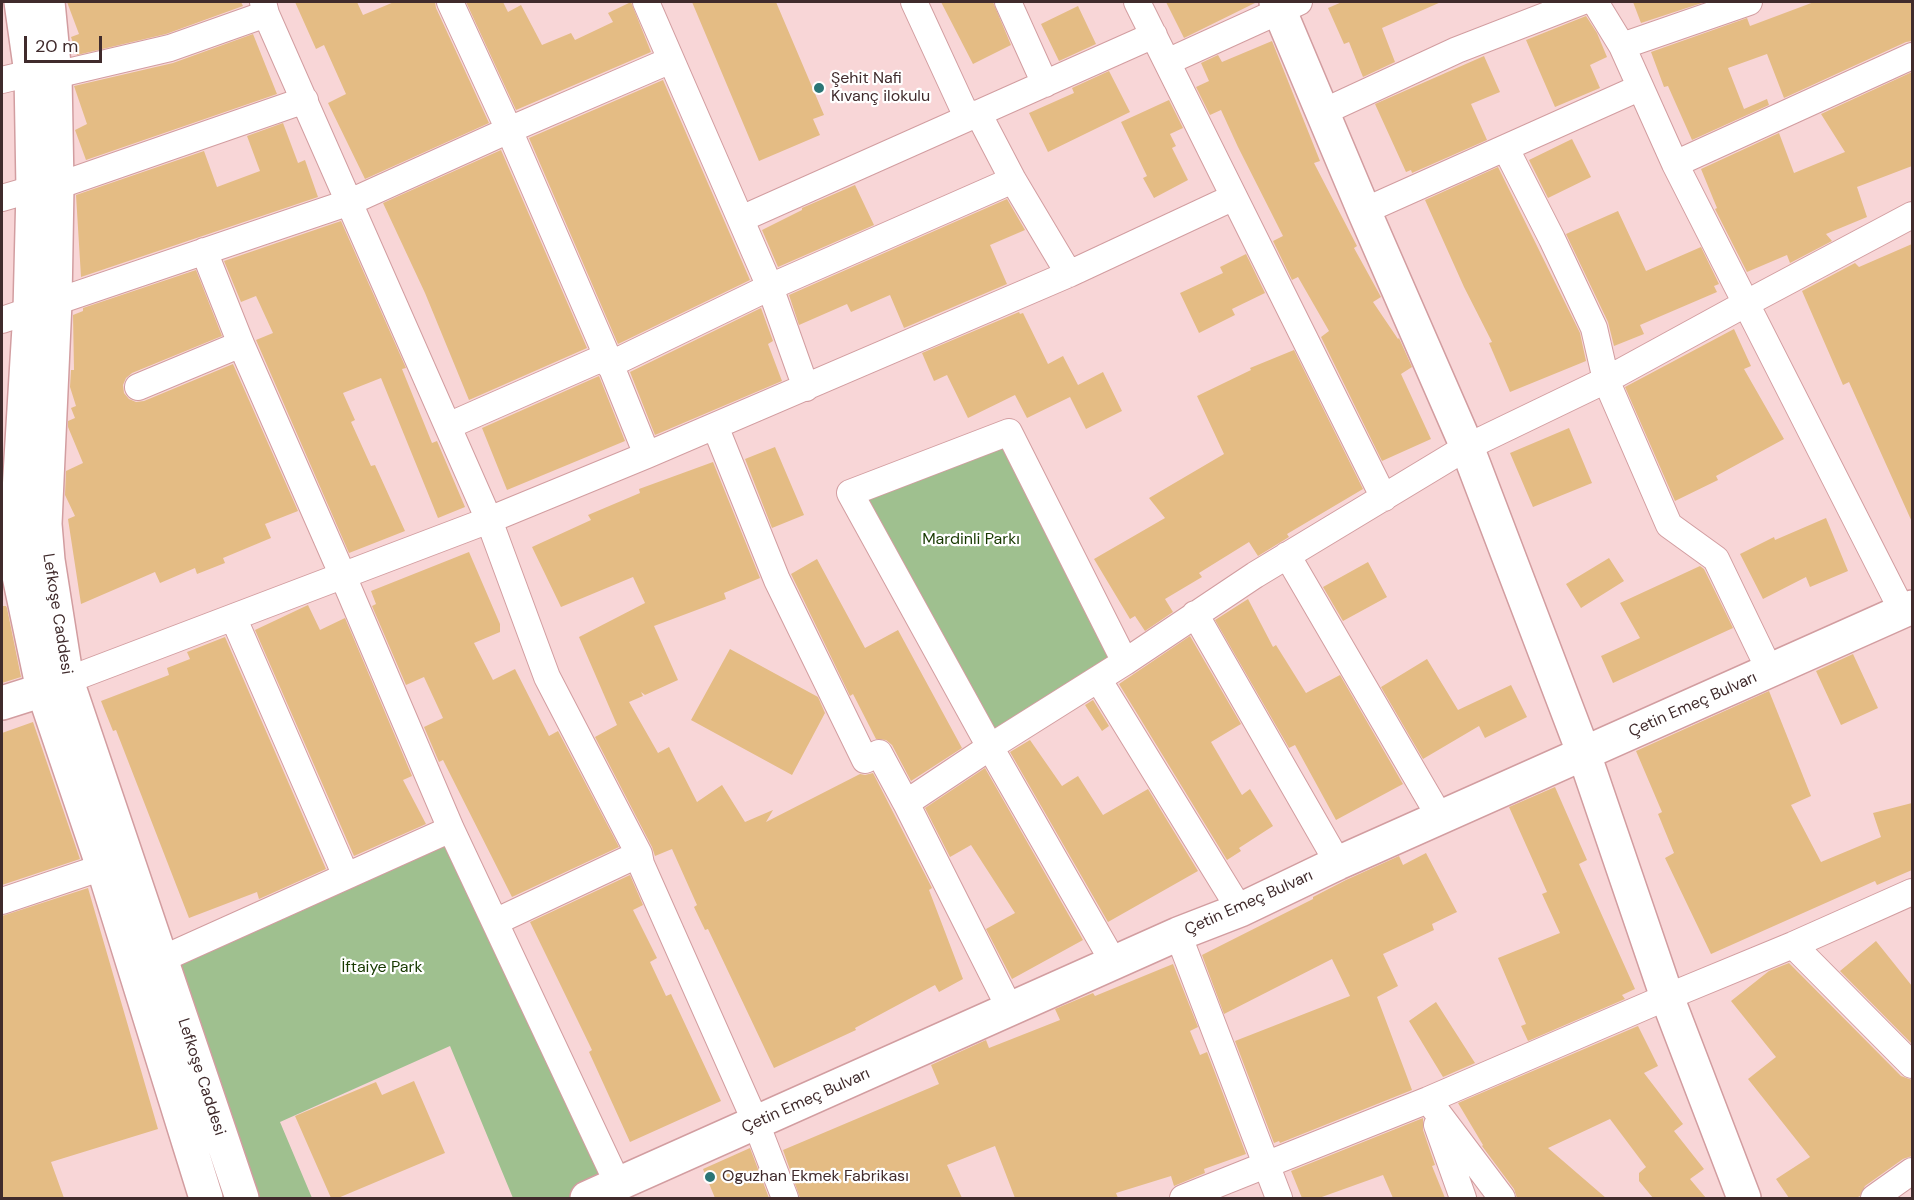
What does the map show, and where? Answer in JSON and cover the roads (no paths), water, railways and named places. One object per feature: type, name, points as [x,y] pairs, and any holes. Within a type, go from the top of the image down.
[{"type":"main road","name":"Lefkoşe Caddesi","points":[[21,2],[45,188],[29,311],[8,560],[162,959],[242,1198]]},
{"type":"main road","name":"Lefkoşe Caddesi","points":[[29,76],[48,2]]},
{"type":"main road","points":[[1285,5],[1323,112],[1467,447],[1584,754],[1667,997],[1744,1198]]},
{"type":"main road","name":"Lefkoşe Caddesi","points":[[29,311],[55,685],[103,867],[206,1198]]},
{"type":"main road","name":"Çetin Emeç Bulvarı","points":[[586,1198],[1178,934],[1240,910],[1338,863],[1908,610]]},
{"type":"main road","points":[[2,703],[55,685]]},
{"type":"street","points":[[450,2],[509,130],[647,455]]},
{"type":"street","points":[[646,2],[770,287],[806,388]]},
{"type":"street","points":[[914,2],[973,115],[1069,274]]},
{"type":"street","points":[[1008,2],[1045,84]]},
{"type":"street","points":[[1137,2],[1384,498]]},
{"type":"street","points":[[1323,112],[1457,50],[1581,2]]},
{"type":"street","points":[[1595,2],[1622,46],[1675,164],[1745,304],[1908,610]]},
{"type":"street","points":[[1622,46],[1748,2]]},
{"type":"street","points":[[1167,62],[1285,5]]},
{"type":"street","points":[[29,76],[170,48],[264,8],[489,520],[548,677],[639,854],[756,1123],[785,1198]]},
{"type":"street","points":[[741,219],[1154,35]]},
{"type":"street","points":[[1675,164],[1912,56]]},
{"type":"street","points":[[29,311],[350,202],[671,60]]},
{"type":"street","points":[[1364,211],[1639,88]]},
{"type":"street","points":[[2,198],[45,188],[305,100]]},
{"type":"street","points":[[1506,149],[1594,328],[1606,380],[1669,525],[1716,559],[1770,671]]},
{"type":"street","points":[[448,426],[608,360],[1013,180]]},
{"type":"street","points":[[55,685],[234,619],[489,520],[647,455],[1069,274],[1234,197]]},
{"type":"street","points":[[906,803],[1287,555],[1467,447],[1606,380],[1912,215]]},
{"type":"street","points":[[204,251],[241,344],[344,576],[452,829],[618,1184]]},
{"type":"street","points":[[138,387],[241,344]]},
{"type":"street","points":[[715,426],[777,580],[865,760],[879,753],[1010,1009]]},
{"type":"street","points":[[1114,963],[990,747],[850,493],[1009,432],[1125,662]]},
{"type":"street","points":[[1287,555],[1441,819]]},
{"type":"street","points":[[1195,614],[1338,863]]},
{"type":"street","points":[[234,619],[346,876]]},
{"type":"street","points":[[1098,679],[1240,910]]},
{"type":"street","points":[[162,959],[452,829]]},
{"type":"street","points":[[495,922],[639,854]]},
{"type":"street","points":[[2,901],[103,867]]},
{"type":"street","points":[[1183,1198],[1428,1100],[1667,997],[1910,899]]},
{"type":"street","points":[[1178,934],[1279,1198]]},
{"type":"street","points":[[1793,945],[1912,1065]]},
{"type":"street","points":[[1428,1100],[1463,1198]]},
{"type":"street","points":[[1428,1100],[1502,1198]]},
{"type":"street","points":[[1874,1198],[1912,1171]]},
{"type":"place","name":"Şehit Nafi Kıvanç ilokulu","points":[[819,88]]},
{"type":"place","name":"Oguzhan Ekmek Fabrikası","points":[[710,1177]]},
{"type":"park label","name":"Mardinli Parkı","points":[[971,540]]},
{"type":"park label","name":"İftaiye Park","points":[[382,968]]}]
